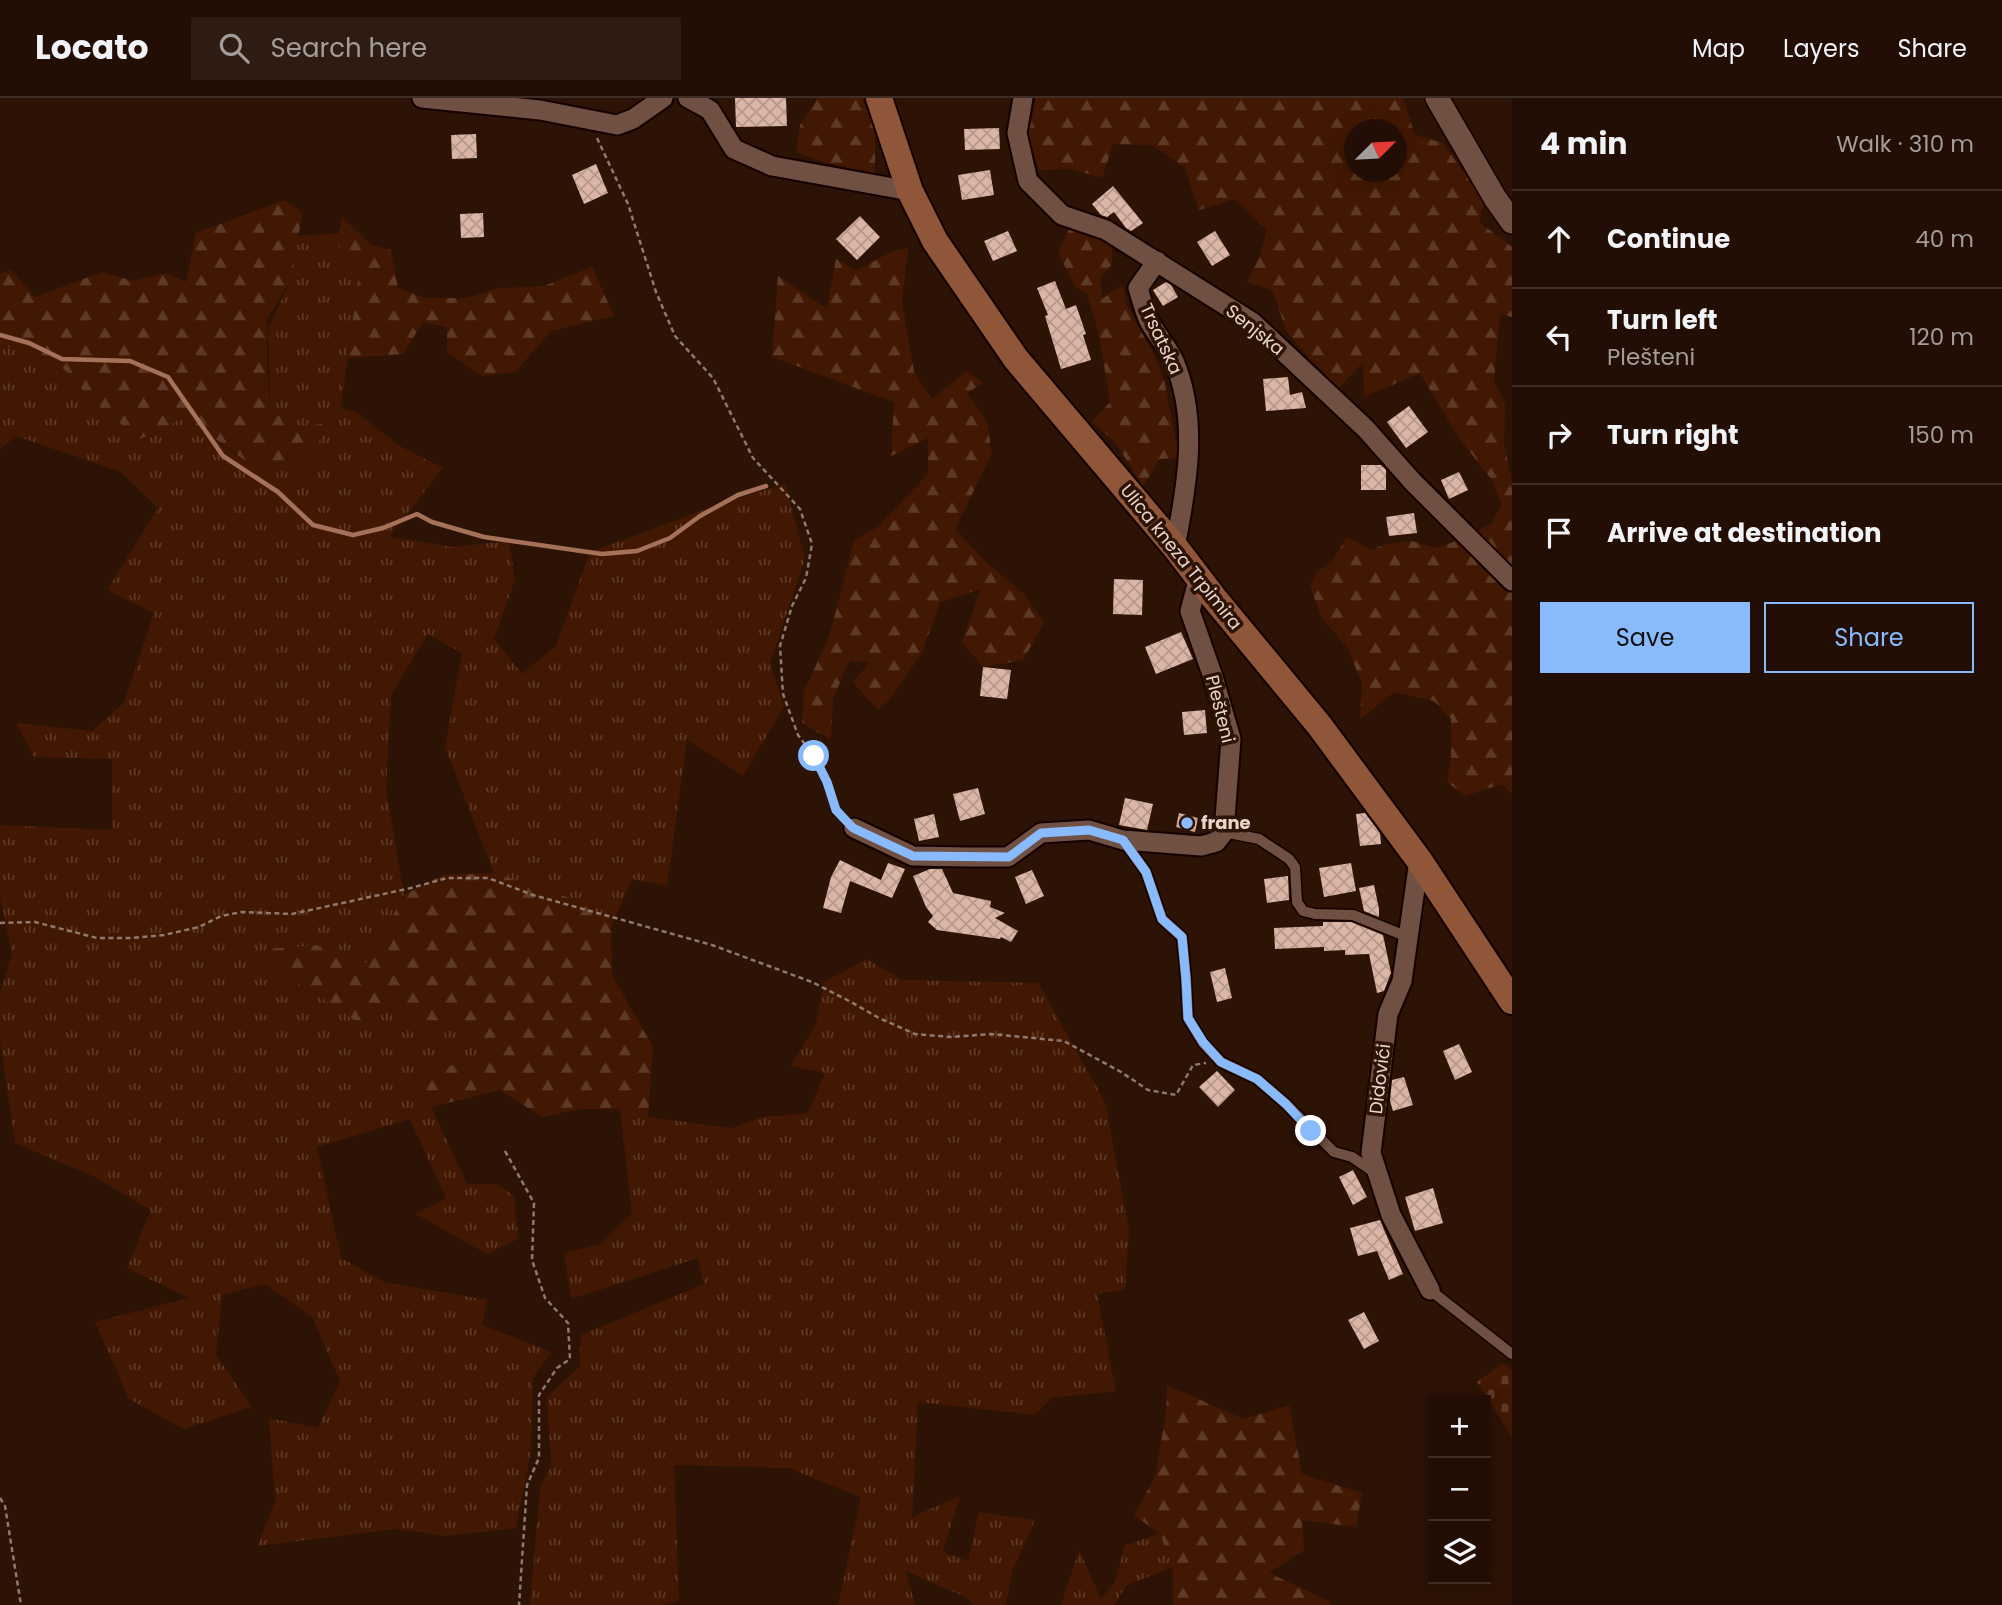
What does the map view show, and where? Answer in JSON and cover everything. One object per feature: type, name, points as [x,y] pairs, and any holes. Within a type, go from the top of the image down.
[{"type":"main road","name":"Ulica kneza Trpimira","points":[[879,98],[910,191],[935,241],[1016,359],[1175,547],[1319,725],[1419,860],[1512,1002]]},
{"type":"street","points":[[422,98],[539,104],[617,125],[633,119],[663,98]]},
{"type":"street","points":[[688,98],[710,110],[734,149],[772,166],[910,191]]},
{"type":"street","name":"Senjska","points":[[1023,98],[1017,133],[1028,181],[1062,215],[1106,230],[1252,322],[1366,429],[1412,481],[1512,580]]},
{"type":"street","points":[[1437,98],[1495,198],[1512,222]]},
{"type":"street","name":"Trsatska","points":[[1157,261],[1138,288],[1148,318],[1173,359],[1185,395],[1190,441],[1184,500],[1175,547]]},
{"type":"street","name":"Plešteni","points":[[1199,577],[1190,611],[1231,739],[1224,832]]},
{"type":"street","points":[[853,828],[913,856],[1009,857],[1041,833],[1089,830],[1123,840],[1201,846],[1216,842],[1224,832]]},
{"type":"street","name":"Didovići","points":[[1419,860],[1402,981],[1388,1014],[1371,1153],[1391,1214],[1430,1290]]},
{"type":"lane","points":[[1224,832],[1259,839],[1289,859],[1295,867],[1297,902],[1303,911],[1353,915],[1409,937]]},
{"type":"lane","points":[[1123,840],[1146,872],[1162,919],[1182,937],[1188,1018],[1203,1042],[1221,1062],[1257,1079],[1334,1152],[1352,1157],[1378,1175]]},
{"type":"lane","points":[[1430,1290],[1512,1354]]},
{"type":"path","points":[[588,119],[628,204],[656,292],[675,336],[713,378],[753,458],[800,509],[812,544],[806,578],[792,606],[780,646],[783,694],[798,735],[814,756],[827,782],[836,810],[853,828]]},
{"type":"path","points":[[0,923],[35,922],[97,938],[164,935],[199,927],[221,916],[242,912],[292,915],[447,878],[488,878],[533,895],[712,945],[812,982],[915,1034],[951,1037],[991,1034],[1064,1041],[1148,1090],[1176,1095],[1193,1065],[1221,1062]]},
{"type":"path","points":[[505,1151],[534,1203],[532,1260],[545,1297],[568,1323],[570,1359],[557,1368],[540,1395],[539,1458],[527,1485],[519,1605]]},
{"type":"path","points":[[0,1498],[5,1506],[21,1605]]},
{"type":"green space","points":[[818,98],[862,98],[875,132],[875,173],[826,163],[796,152],[800,125]]},
{"type":"green space","points":[[1036,98],[1403,98],[1415,135],[1443,143],[1484,202],[1479,222],[1512,247],[1512,317],[1500,314],[1494,380],[1505,404],[1504,443],[1512,481],[1512,794],[1502,784],[1465,796],[1447,782],[1451,759],[1451,719],[1434,701],[1394,692],[1360,719],[1362,683],[1347,647],[1322,618],[1310,586],[1316,573],[1331,562],[1347,537],[1371,550],[1386,544],[1412,541],[1436,548],[1465,538],[1492,523],[1502,504],[1491,479],[1457,435],[1420,373],[1364,397],[1363,362],[1339,388],[1287,332],[1272,290],[1247,282],[1259,258],[1267,230],[1235,199],[1199,210],[1185,168],[1152,145],[1113,144],[1102,178],[1071,169],[1039,170],[1028,137]]},
{"type":"green space","points":[[285,200],[302,213],[292,278],[267,319],[270,410],[299,429],[332,421],[305,463],[251,465],[183,418],[140,439],[92,401],[57,363],[0,344],[0,274],[11,270],[35,297],[102,272],[133,281],[166,273],[186,282],[196,233]]},
{"type":"green space","points":[[341,216],[371,245],[391,250],[398,288],[426,298],[466,298],[500,288],[544,286],[592,267],[614,316],[551,331],[515,372],[481,376],[447,352],[447,327],[423,322],[403,354],[348,358],[359,271],[340,253]]},
{"type":"green space","points":[[1070,227],[1112,240],[1112,264],[1101,277],[1102,299],[1122,285],[1128,308],[1156,358],[1165,384],[1179,458],[1159,459],[1143,487],[1116,443],[1092,422],[1110,402],[1099,334],[1087,294],[1075,286],[1058,253]]},
{"type":"green space","points":[[340,233],[340,253],[359,271],[341,408],[356,412],[400,446],[443,468],[389,537],[453,547],[509,541],[515,580],[494,639],[522,674],[556,646],[590,552],[720,504],[785,484],[805,558],[770,663],[784,706],[743,776],[687,739],[667,886],[632,879],[611,927],[579,901],[494,873],[445,747],[462,653],[428,634],[391,695],[386,788],[404,895],[367,964],[316,945],[269,971],[308,988],[357,1022],[392,1009],[423,1022],[477,1028],[489,1054],[413,1077],[431,1107],[467,1184],[497,1184],[514,1196],[518,1239],[487,1254],[416,1214],[446,1198],[410,1119],[317,1147],[341,1258],[384,1282],[487,1300],[482,1325],[552,1352],[533,1377],[531,1451],[516,1528],[446,1536],[395,1529],[258,1546],[275,1501],[269,1418],[318,1428],[340,1381],[312,1317],[265,1284],[222,1295],[216,1355],[252,1407],[184,1429],[129,1399],[95,1322],[189,1298],[127,1268],[151,1210],[93,1176],[15,1143],[0,1039],[0,994],[12,953],[0,896],[0,825],[112,830],[112,759],[34,757],[16,723],[92,731],[124,703],[154,613],[107,590],[158,508],[121,472],[16,436],[0,449],[0,344],[57,363],[72,377],[183,418],[251,465],[331,422],[299,429],[270,410],[268,329],[292,278],[298,236]]},
{"type":"green space","points":[[908,248],[902,302],[914,372],[932,399],[967,371],[983,383],[967,393],[987,422],[992,454],[955,529],[985,561],[1025,595],[1044,623],[1023,660],[983,667],[962,642],[981,589],[940,602],[922,653],[890,699],[878,710],[853,682],[870,662],[849,661],[833,699],[831,740],[802,723],[804,692],[830,634],[854,540],[878,527],[928,474],[928,438],[891,456],[894,402],[772,357],[778,276],[827,309],[836,259],[856,271],[891,252]]},
{"type":"green space","points":[[494,873],[579,901],[611,927],[612,975],[653,1047],[648,1117],[619,1109],[579,1109],[542,1117],[500,1090],[431,1107],[413,1077],[489,1054],[477,1028],[423,1022],[392,1009],[357,1022],[308,988],[269,971],[268,949],[316,945],[367,963],[404,895],[443,875]]},
{"type":"green space","points":[[867,959],[902,980],[1038,983],[1105,1102],[1129,1230],[1125,1290],[1097,1294],[1116,1391],[1051,1398],[1035,1415],[918,1402],[912,1517],[960,1496],[943,1552],[968,1561],[979,1512],[1035,1520],[1012,1572],[1006,1605],[974,1605],[963,1596],[906,1571],[915,1605],[838,1605],[861,1497],[788,1468],[674,1465],[679,1601],[661,1605],[530,1605],[540,1488],[551,1465],[547,1397],[580,1366],[581,1335],[704,1284],[698,1258],[571,1299],[564,1253],[601,1244],[632,1213],[620,1109],[648,1117],[731,1128],[763,1117],[808,1113],[825,1073],[791,1066],[816,1024],[824,982]]},
{"type":"green space","points":[[1503,1363],[1512,1369],[1512,1437],[1491,1404],[1491,1395],[1485,1395],[1477,1382]]},
{"type":"green space","points":[[1167,1385],[1243,1419],[1289,1405],[1302,1474],[1362,1493],[1356,1527],[1302,1520],[1304,1550],[1269,1573],[1331,1602],[1331,1605],[1173,1605],[1173,1567],[1160,1534],[1134,1515],[1155,1477],[1166,1413]]},
{"type":"green space","points":[[1160,1534],[1173,1567],[1127,1585],[1114,1605],[1061,1605],[1079,1550],[1101,1599],[1115,1582],[1125,1545]]},
{"type":"building","points":[[735,98],[786,98],[787,126],[736,127]]},
{"type":"building","points":[[999,128],[1000,149],[965,150],[964,129]]},
{"type":"building","points":[[476,134],[477,158],[452,159],[451,135]]},
{"type":"building","points":[[596,164],[608,193],[584,204],[572,175]]},
{"type":"building","points":[[990,170],[994,195],[962,200],[958,175]]},
{"type":"building","points":[[1113,186],[1143,223],[1131,231],[1114,212],[1107,217],[1101,215],[1092,204]]},
{"type":"building","points":[[483,213],[484,237],[461,238],[460,214]]},
{"type":"building","points":[[860,216],[880,237],[857,260],[836,239]]},
{"type":"building","points":[[1008,231],[1017,251],[993,261],[984,241]]},
{"type":"building","points":[[1215,231],[1230,255],[1212,266],[1197,242]]},
{"type":"building","points":[[1055,281],[1066,309],[1076,305],[1091,360],[1061,369],[1045,316],[1048,315],[1037,288]]},
{"type":"building","points":[[1166,282],[1178,297],[1163,306],[1153,290]]},
{"type":"building","points":[[1288,377],[1290,395],[1302,392],[1306,408],[1266,411],[1263,379]]},
{"type":"building","points":[[1409,406],[1428,432],[1406,448],[1387,422]]},
{"type":"building","points":[[1361,465],[1381,465],[1386,470],[1386,490],[1361,490]]},
{"type":"building","points":[[1459,472],[1468,490],[1449,499],[1441,480]]},
{"type":"building","points":[[1414,513],[1417,533],[1389,536],[1386,517]]},
{"type":"building","points":[[1114,579],[1143,580],[1142,615],[1113,614]]},
{"type":"building","points":[[1181,632],[1193,659],[1156,674],[1145,647]]},
{"type":"building","points":[[983,667],[1011,670],[1007,699],[980,696]]},
{"type":"building","points":[[1205,710],[1207,733],[1184,735],[1182,712]]},
{"type":"building","points":[[978,788],[985,814],[960,821],[953,794]]},
{"type":"building","points":[[1125,798],[1153,804],[1147,830],[1119,825]]},
{"type":"building","name":"frane","points":[[1179,813],[1198,818],[1195,832],[1176,827]]},
{"type":"building","points":[[1365,813],[1380,833],[1381,844],[1360,846],[1356,814]]},
{"type":"building","points":[[934,814],[939,837],[919,841],[914,819]]},
{"type":"building","points":[[840,860],[881,880],[888,863],[905,869],[892,898],[850,881],[841,913],[823,908],[831,877]]},
{"type":"building","points":[[1351,863],[1356,891],[1324,897],[1319,868]]},
{"type":"building","points":[[930,869],[942,869],[953,893],[991,901],[990,907],[1005,913],[995,918],[1018,931],[1011,942],[1001,937],[937,930],[928,922],[933,916],[926,907],[913,876]]},
{"type":"building","points":[[1032,870],[1044,896],[1026,904],[1015,877]]},
{"type":"building","points":[[1288,876],[1289,900],[1267,903],[1264,879]]},
{"type":"building","points":[[1374,885],[1379,917],[1364,911],[1359,888]]},
{"type":"building","points":[[1323,922],[1351,922],[1383,935],[1391,973],[1384,991],[1377,993],[1369,954],[1345,955],[1345,950],[1324,951],[1324,947],[1275,949],[1274,928],[1323,926]]},
{"type":"building","points":[[1225,968],[1232,998],[1217,1002],[1210,972]]},
{"type":"building","points":[[1459,1044],[1472,1072],[1455,1080],[1443,1051]]},
{"type":"building","points":[[1217,1071],[1235,1090],[1218,1107],[1199,1087]]},
{"type":"building","points":[[1404,1077],[1413,1105],[1393,1111],[1390,1101],[1392,1080]]},
{"type":"building","points":[[1353,1170],[1367,1197],[1353,1205],[1339,1177]]},
{"type":"building","points":[[1433,1188],[1443,1223],[1415,1231],[1405,1197]]},
{"type":"building","points":[[1380,1220],[1403,1274],[1389,1280],[1377,1251],[1358,1256],[1350,1228]]},
{"type":"building","points":[[1364,1312],[1379,1341],[1364,1349],[1348,1320]]},
{"type":"waterway","points":[[0,335],[29,343],[62,359],[130,361],[168,377],[223,456],[278,492],[313,525],[353,535],[383,528],[417,514],[432,522],[484,537],[602,554],[637,551],[670,538],[700,516],[738,495],[766,486]]},
{"type":"place","name":"frane","points":[[1187,823]]},
{"type":"route","points":[[814,756],[827,782],[836,810],[853,828],[913,856],[1009,857],[1041,833],[1089,830],[1123,840],[1146,872],[1162,919],[1182,937],[1188,1018],[1203,1042],[1221,1062],[1257,1079],[1286,1104],[1311,1131]]}]
